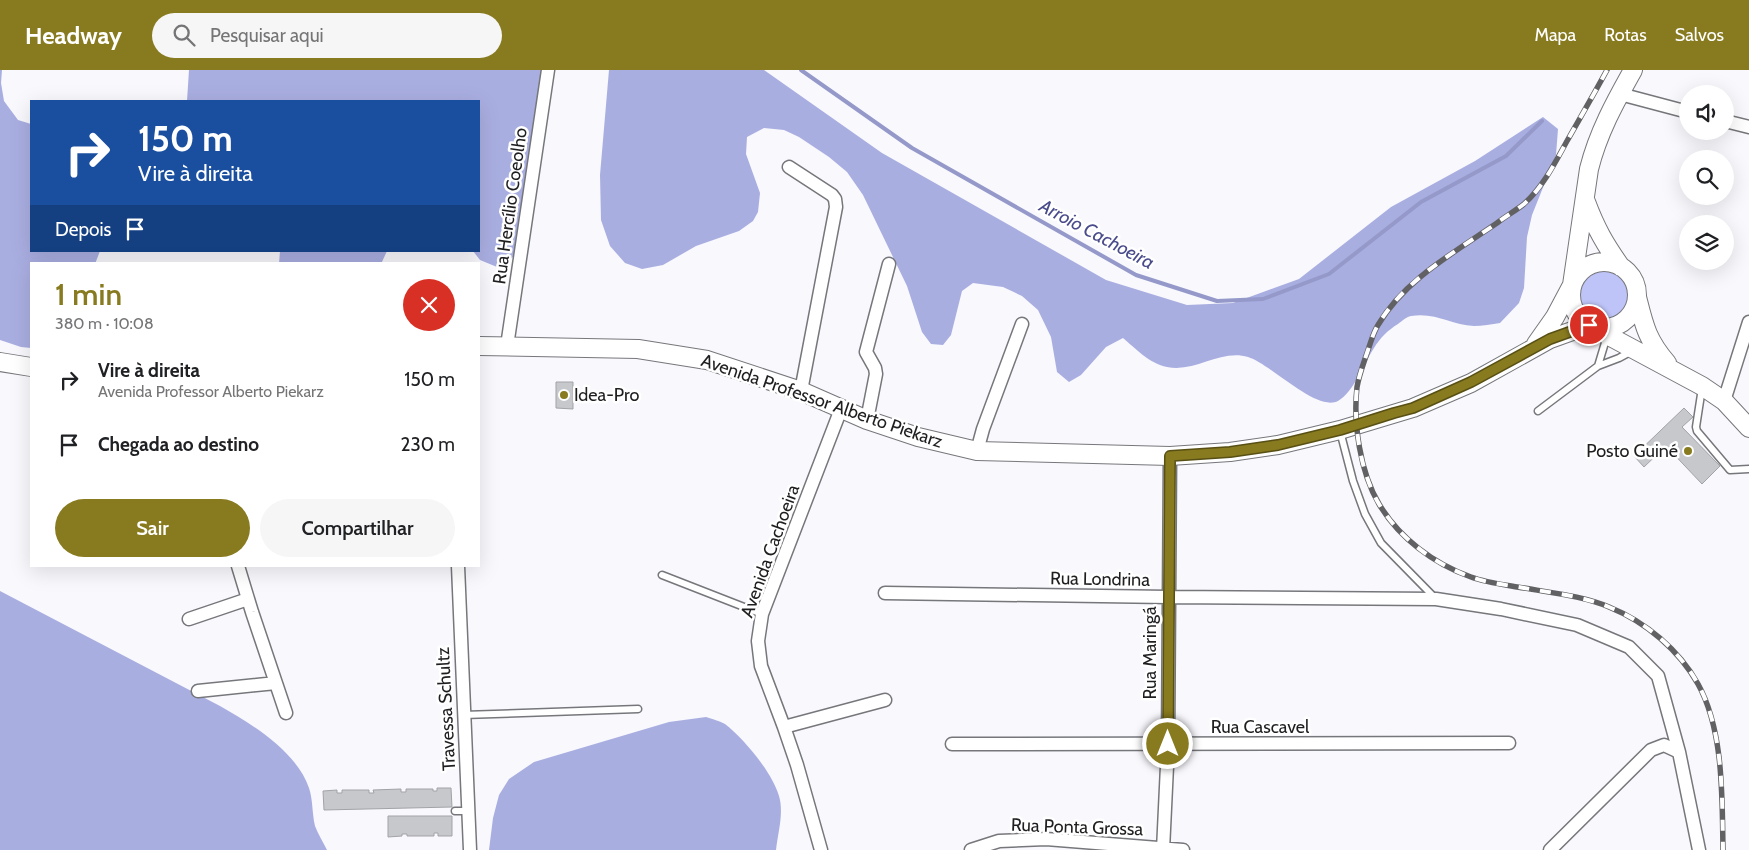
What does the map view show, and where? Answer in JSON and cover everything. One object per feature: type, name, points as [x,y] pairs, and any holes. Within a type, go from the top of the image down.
[{"type":"main road","points":[[1633,70],[1593,152],[1570,294],[1571,304],[1581,320],[1673,369],[1724,401],[1749,428]]},
{"type":"main road","points":[[1585,200],[1602,241],[1633,280],[1649,339],[1655,349],[1673,369]]},
{"type":"main road","points":[[1572,285],[1576,276],[1592,264],[1607,262],[1622,267]]},
{"type":"main road","name":"Avenida Professor Alberto Piekarz","points":[[1535,347],[1555,317],[1572,285]]},
{"type":"main road","points":[[1589,325],[1611,328],[1621,324],[1629,317],[1635,307],[1637,297]]},
{"type":"main road","name":"Avenida Professor Alberto Piekarz","points":[[480,346],[647,351],[707,360],[745,371],[800,391],[867,420],[918,437],[977,451],[1170,456],[1230,452],[1278,445],[1340,430],[1413,408],[1463,386],[1561,334],[1589,325]]},
{"type":"main road","points":[[0,362],[30,367]]},
{"type":"street","name":"Rua Hercílio Coeolho","points":[[507,346],[548,70]]},
{"type":"street","points":[[1620,94],[1679,110]]},
{"type":"street","points":[[1734,124],[1749,128]]},
{"type":"street","points":[[789,167],[832,195],[835,199],[836,207],[800,391]]},
{"type":"street","points":[[867,420],[876,374],[875,368],[866,352],[889,264]]},
{"type":"street","points":[[1724,401],[1749,322]]},
{"type":"street","points":[[977,451],[983,429],[1022,324]]},
{"type":"street","name":"Avenida Cachoeira","points":[[821,850],[784,727],[760,666],[758,641],[762,614],[841,408]]},
{"type":"street","name":"Rua Maringá","points":[[1164,849],[1168,744],[1170,456]]},
{"type":"street","points":[[238,567],[286,713]]},
{"type":"street","name":"Travessa Schultz","points":[[458,567],[470,850]]},
{"type":"street","name":"Rua Londrina","points":[[884,593],[1168,598],[1436,599],[1501,609],[1577,625],[1629,648],[1658,676],[1679,752],[1698,850]]},
{"type":"street","points":[[189,619],[248,599]]},
{"type":"street","points":[[198,691],[276,683]]},
{"type":"street","points":[[784,727],[885,700]]},
{"type":"street","name":"Rua Cascavel","points":[[952,744],[1508,743]]},
{"type":"street","points":[[1550,850],[1651,750],[1664,745],[1679,752]]},
{"type":"street","name":"Rua Ponta Grossa","points":[[971,850],[999,841],[1046,839],[1183,850]]},
{"type":"lane","points":[[1598,366],[1608,335]]},
{"type":"lane","points":[[1538,411],[1598,366],[1635,350]]},
{"type":"lane","points":[[1702,386],[1697,431],[1730,470],[1749,469]]},
{"type":"lane","points":[[1340,430],[1353,482],[1364,514],[1381,543],[1436,599]]},
{"type":"lane","points":[[662,576],[762,614]]},
{"type":"lane","points":[[463,715],[638,709]]},
{"type":"lane","points":[[454,811],[468,811]]},
{"type":"shaded area","points":[[0,70],[2,70],[1,83],[4,101],[18,120],[30,124],[30,252],[100,252],[96,262],[30,262],[30,348],[0,340]]},
{"type":"shaded area","points":[[189,70],[546,70],[519,236],[513,257],[497,267],[480,260],[474,252],[480,252],[480,100],[187,100]]},
{"type":"shaded area","points":[[609,70],[764,70],[882,153],[1106,280],[1187,305],[1233,303],[1299,279],[1391,207],[1475,161],[1543,117],[1558,129],[1556,155],[1532,215],[1527,237],[1524,288],[1519,303],[1500,323],[1484,325],[1466,325],[1420,315],[1407,317],[1379,341],[1354,384],[1344,397],[1329,403],[1306,394],[1269,368],[1248,357],[1238,355],[1227,356],[1188,367],[1167,367],[1155,363],[1123,338],[1106,347],[1081,375],[1069,382],[1057,372],[1051,337],[1038,310],[1022,296],[1003,287],[973,283],[962,291],[951,335],[943,345],[931,344],[922,332],[907,286],[863,195],[847,172],[829,157],[799,137],[784,130],[764,128],[747,137],[746,154],[760,193],[758,212],[753,221],[739,231],[696,246],[663,265],[642,269],[625,263],[610,246],[601,220],[600,175]]},
{"type":"shaded area","points":[[280,252],[387,252],[382,262],[279,262]]},
{"type":"shaded area","points":[[1604,270],[1618,274],[1625,281],[1629,295],[1625,309],[1618,316],[1604,320],[1590,316],[1583,309],[1579,295],[1583,281],[1590,274]]},
{"type":"shaded area","points":[[0,591],[220,706],[246,721],[272,740],[295,763],[303,775],[309,788],[315,826],[327,850],[0,850]]},
{"type":"shaded area","points":[[706,717],[725,724],[732,730],[749,747],[770,777],[779,796],[781,809],[776,850],[489,850],[493,818],[499,795],[509,779],[534,762],[669,722]]},
{"type":"building","name":"Idea-Pro","points":[[556,382],[573,382],[573,409],[556,408]]},
{"type":"building","name":"Posto Guiné","points":[[1684,408],[1693,417],[1682,427],[1720,466],[1702,484],[1666,446],[1644,467],[1634,456]]},
{"type":"building","points":[[437,788],[451,788],[452,807],[324,810],[323,791],[337,790],[337,793],[342,793],[342,790],[369,790],[369,793],[374,793],[373,790],[401,789],[401,792],[406,792],[406,789],[433,789],[433,791],[437,791]]},
{"type":"building","points":[[388,816],[452,816],[452,836],[438,836],[438,833],[434,833],[434,836],[407,836],[407,834],[402,834],[402,836],[388,837]]},
{"type":"waterway","name":"Arroio Cachoeira","points":[[801,70],[912,148],[1136,275],[1217,301],[1263,299],[1329,274],[1421,202],[1506,156],[1542,121]]},
{"type":"railway","points":[[1607,70],[1553,166],[1531,197],[1521,207],[1448,256],[1416,281],[1389,309],[1378,325],[1373,334],[1357,387],[1356,416],[1359,447],[1367,477],[1379,504],[1407,539],[1431,557],[1457,572],[1477,579],[1578,597],[1609,607],[1623,613],[1648,629],[1660,638],[1681,660],[1698,684],[1713,722],[1722,787],[1723,850]]},
{"type":"place","name":"Idea-Pro","points":[[564,395]]},
{"type":"place","name":"Posto Guiné","points":[[1688,451]]},
{"type":"route","points":[[1168,744],[1170,456],[1230,452],[1278,445],[1340,430],[1413,408],[1471,382],[1550,339],[1589,325]]}]
